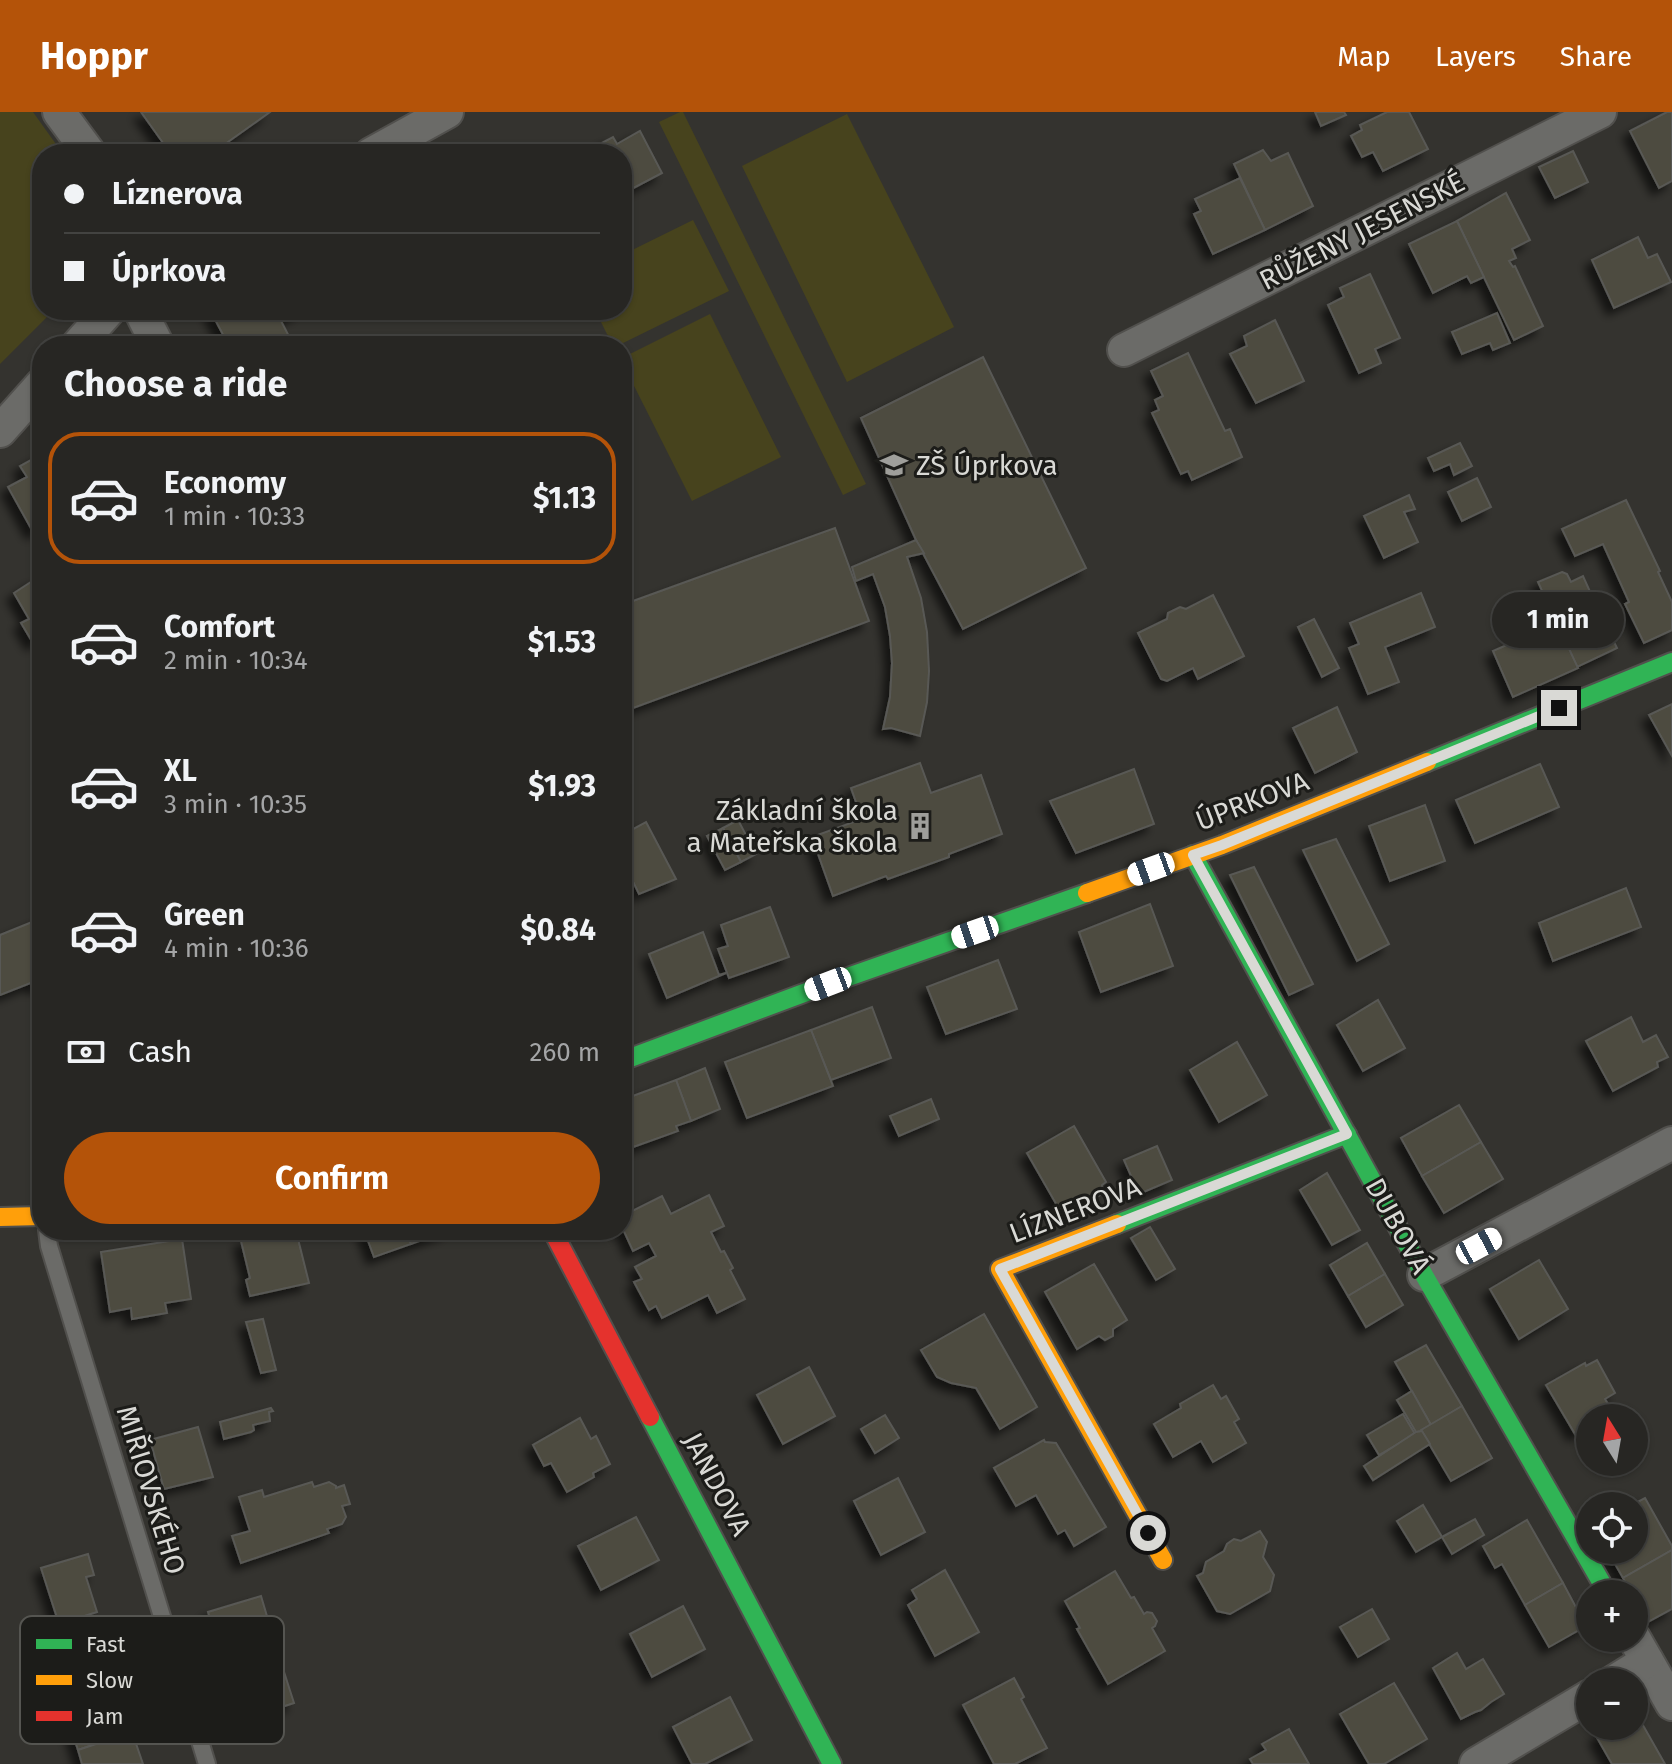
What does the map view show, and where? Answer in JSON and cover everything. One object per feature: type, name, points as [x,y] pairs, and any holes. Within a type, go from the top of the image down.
[{"type":"street","points":[[59,112],[83,144]]},
{"type":"street","points":[[389,144],[447,112]]},
{"type":"street","name":"RŮŽENY JESENSKÉ","points":[[1124,350],[1600,112]]},
{"type":"street","points":[[86,336],[100,320]]},
{"type":"street","points":[[0,431],[32,395]]},
{"type":"street","name":"ÚPRKOVA","points":[[632,1057],[828,984],[1222,845],[1672,662]]},
{"type":"street","name":"DUBOVÁ","points":[[1193,855],[1424,1275],[1600,1580]]},
{"type":"street","name":"LÍZNEROVA","points":[[1163,1560],[1000,1269],[1347,1134]]},
{"type":"street","points":[[1424,1275],[1672,1143]]},
{"type":"street","points":[[0,1217],[32,1216]]},
{"type":"street","name":"JANDOVA","points":[[557,1240],[832,1764]]},
{"type":"street","points":[[1625,1668],[1638,1652]]},
{"type":"street","points":[[1641,1652],[1672,1704]]},
{"type":"street","points":[[1476,1764],[1576,1704]]},
{"type":"lane","name":"MIŘIOVSKÉHO","points":[[48,1240],[162,1616]]},
{"type":"lane","name":"MIŘIOVSKÉHO","points":[[201,1744],[207,1764]]},
{"type":"shaded area","points":[[0,112],[33,112],[56,144],[32,144],[32,320],[44,320],[0,364]]},
{"type":"shaded area","points":[[683,112],[866,484],[843,495],[659,122]]},
{"type":"shaded area","points":[[847,114],[954,327],[847,382],[742,166]]},
{"type":"shaded area","points":[[693,220],[729,291],[632,339],[632,336],[608,336],[600,320],[632,320],[632,250]]},
{"type":"shaded area","points":[[710,314],[781,457],[692,501],[632,382],[632,353]]},
{"type":"building","points":[[141,112],[270,112],[225,144],[164,144]]},
{"type":"building","points":[[1315,112],[1344,112],[1346,115],[1321,126]]},
{"type":"building","points":[[1387,112],[1409,112],[1428,149],[1383,171],[1373,152],[1362,157],[1351,136],[1362,130],[1360,125]]},
{"type":"building","points":[[1672,112],[1672,181],[1659,188],[1630,131]]},
{"type":"building","points":[[640,131],[662,173],[632,189],[632,144],[617,144]]},
{"type":"building","points":[[613,137],[617,144],[600,144]]},
{"type":"building","points":[[1263,150],[1271,161],[1288,153],[1313,206],[1265,230],[1234,164]]},
{"type":"building","points":[[1573,151],[1588,182],[1555,198],[1539,167]]},
{"type":"building","points":[[1240,178],[1265,230],[1213,254],[1194,214],[1201,211],[1195,199]]},
{"type":"building","points":[[1506,193],[1530,240],[1512,249],[1516,258],[1509,261],[1515,266],[1543,326],[1514,340],[1457,221]]},
{"type":"building","points":[[1457,221],[1484,277],[1471,283],[1467,276],[1433,293],[1409,244]]},
{"type":"building","points":[[1638,237],[1648,258],[1657,254],[1671,282],[1614,308],[1592,260]]},
{"type":"building","points":[[1370,274],[1400,338],[1375,349],[1381,363],[1359,373],[1328,305],[1344,297],[1340,288]]},
{"type":"building","points":[[1497,313],[1510,343],[1493,350],[1490,343],[1462,354],[1452,332]]},
{"type":"building","points":[[215,320],[283,320],[289,336],[224,336]]},
{"type":"building","points":[[1275,320],[1304,381],[1256,403],[1230,354],[1247,346],[1244,336]]},
{"type":"building","points":[[1188,353],[1225,431],[1230,429],[1242,457],[1192,480],[1188,471],[1181,474],[1152,413],[1159,410],[1155,400],[1163,396],[1151,371]]},
{"type":"building","points":[[983,357],[1086,568],[963,629],[916,540],[861,418]]},
{"type":"building","points":[[1460,443],[1472,466],[1454,475],[1450,464],[1434,471],[1428,458]]},
{"type":"building","points":[[32,459],[32,530],[8,487],[27,477],[20,466]]},
{"type":"building","points":[[1477,478],[1491,507],[1462,521],[1448,492]]},
{"type":"building","points":[[1409,495],[1415,509],[1404,512],[1418,542],[1384,558],[1364,516]]},
{"type":"building","points":[[1626,500],[1672,602],[1672,630],[1644,643],[1625,604],[1629,602],[1603,544],[1575,556],[1562,529]]},
{"type":"building","points":[[835,528],[869,621],[632,708],[632,601]]},
{"type":"building","points":[[916,540],[924,553],[907,557],[921,598],[929,671],[920,736],[891,728],[883,729],[890,697],[892,663],[885,607],[873,574],[856,581],[852,567]]},
{"type":"building","points":[[1562,572],[1571,582],[1583,576],[1601,616],[1562,634],[1538,582]]},
{"type":"building","points":[[32,581],[32,641],[21,623],[29,619],[14,593]]},
{"type":"building","points":[[1421,593],[1435,627],[1385,647],[1399,682],[1368,694],[1349,648],[1359,644],[1350,623]]},
{"type":"building","points":[[1213,595],[1244,656],[1198,679],[1193,668],[1167,681],[1161,679],[1138,633],[1167,619],[1168,613],[1180,607],[1186,609]]},
{"type":"building","points":[[1601,616],[1617,648],[1577,667],[1562,634]]},
{"type":"building","points":[[1314,619],[1339,668],[1322,677],[1298,627]]},
{"type":"building","points":[[1557,623],[1578,668],[1513,697],[1493,651]]},
{"type":"building","points":[[1672,704],[1672,756],[1649,715]]},
{"type":"building","points":[[1337,707],[1357,752],[1315,773],[1293,728]]},
{"type":"building","name":"Základní škola a Mateřska škola","points":[[920,763],[931,793],[981,775],[1002,834],[949,854],[949,857],[833,896],[812,837],[862,819],[851,788]]},
{"type":"building","points":[[1540,764],[1559,807],[1475,843],[1456,800]]},
{"type":"building","points":[[1134,769],[1154,824],[1076,853],[1050,801]]},
{"type":"building","points":[[1425,805],[1445,861],[1390,881],[1369,826]]},
{"type":"building","points":[[738,820],[756,854],[741,862],[723,828]]},
{"type":"building","points":[[646,822],[676,879],[639,894],[632,879],[632,830]]},
{"type":"building","points":[[723,828],[741,862],[725,870],[707,836]]},
{"type":"building","points":[[1336,839],[1389,944],[1357,961],[1303,850]]},
{"type":"building","points":[[1254,867],[1313,984],[1289,995],[1230,875]]},
{"type":"building","points":[[1626,888],[1641,927],[1553,961],[1539,923]]},
{"type":"building","points":[[1150,904],[1173,966],[1101,992],[1079,932]]},
{"type":"building","points":[[770,907],[789,957],[729,978],[718,949],[728,946],[721,925]]},
{"type":"building","points":[[32,922],[32,982],[0,995],[0,935]]},
{"type":"building","points":[[703,932],[719,975],[726,973],[667,998],[649,954]]},
{"type":"building","points":[[998,960],[1017,1009],[946,1034],[927,987]]},
{"type":"building","points":[[1378,1000],[1405,1048],[1363,1071],[1337,1025]]},
{"type":"building","points":[[872,1007],[891,1058],[831,1080],[811,1030]]},
{"type":"building","points":[[1631,1017],[1643,1042],[1656,1035],[1668,1057],[1657,1062],[1658,1067],[1613,1091],[1586,1041]]},
{"type":"building","points":[[811,1030],[833,1086],[747,1118],[725,1062]]},
{"type":"building","points":[[1237,1042],[1267,1095],[1219,1122],[1190,1070]]},
{"type":"building","points":[[705,1068],[720,1109],[691,1121],[676,1080]]},
{"type":"building","points":[[676,1080],[691,1121],[676,1126],[678,1131],[632,1147],[632,1096]]},
{"type":"building","points":[[931,1099],[939,1119],[899,1136],[890,1116]]},
{"type":"building","points":[[1459,1105],[1481,1142],[1422,1176],[1401,1138]]},
{"type":"building","points":[[1074,1126],[1106,1182],[1100,1195],[1091,1200],[1081,1197],[1059,1209],[1027,1153]]},
{"type":"building","points":[[1481,1142],[1503,1179],[1444,1213],[1422,1176]]},
{"type":"building","points":[[1157,1146],[1172,1180],[1139,1194],[1124,1160]]},
{"type":"building","points":[[1327,1173],[1360,1230],[1332,1245],[1300,1190]]},
{"type":"building","points":[[709,1195],[724,1226],[711,1232],[733,1268],[730,1270],[745,1299],[717,1313],[708,1295],[662,1318],[656,1306],[649,1310],[634,1282],[642,1279],[635,1267],[656,1256],[649,1243],[633,1251],[628,1240],[632,1240],[632,1211],[662,1196],[671,1214]]},
{"type":"building","points":[[1150,1227],[1175,1269],[1156,1280],[1131,1238]]},
{"type":"building","points":[[182,1240],[191,1299],[165,1303],[167,1313],[132,1319],[131,1308],[110,1312],[101,1252]]},
{"type":"building","points":[[298,1240],[309,1283],[250,1296],[246,1280],[250,1278],[241,1241]]},
{"type":"building","points":[[368,1240],[410,1240],[411,1244],[374,1257]]},
{"type":"building","points":[[1367,1243],[1385,1274],[1348,1296],[1330,1265]]},
{"type":"building","points":[[1539,1260],[1568,1309],[1519,1339],[1490,1289]]},
{"type":"building","points":[[1094,1264],[1127,1320],[1113,1329],[1113,1336],[1105,1340],[1099,1336],[1077,1349],[1045,1292]]},
{"type":"building","points":[[1385,1274],[1403,1305],[1366,1327],[1348,1296]]},
{"type":"building","points":[[984,1314],[1037,1407],[1000,1429],[976,1388],[937,1377],[921,1350]]},
{"type":"building","points":[[263,1319],[276,1370],[261,1373],[246,1322]]},
{"type":"building","points":[[1426,1345],[1462,1406],[1431,1425],[1395,1362]]},
{"type":"building","points":[[1597,1360],[1615,1393],[1605,1399],[1608,1404],[1576,1404],[1575,1434],[1546,1385],[1585,1363],[1586,1366]]},
{"type":"building","points":[[809,1367],[835,1416],[783,1444],[757,1395]]},
{"type":"building","points":[[1213,1385],[1221,1399],[1226,1396],[1239,1419],[1234,1422],[1246,1443],[1213,1462],[1201,1441],[1173,1457],[1154,1424]]},
{"type":"building","points":[[1412,1391],[1431,1425],[1422,1431],[1416,1432],[1397,1400]]},
{"type":"building","points":[[1462,1406],[1492,1458],[1451,1481],[1421,1430]]},
{"type":"building","points":[[271,1408],[270,1421],[253,1425],[251,1432],[224,1439],[220,1422]]},
{"type":"building","points":[[1403,1414],[1415,1434],[1379,1455],[1367,1435]]},
{"type":"building","points":[[885,1415],[899,1438],[875,1453],[861,1429]]},
{"type":"building","points":[[580,1418],[591,1439],[596,1436],[610,1464],[567,1492],[551,1463],[544,1466],[533,1445]]},
{"type":"building","points":[[198,1427],[213,1477],[164,1489],[150,1440]]},
{"type":"building","points":[[1422,1431],[1430,1444],[1373,1480],[1364,1466]]},
{"type":"building","points":[[1044,1440],[1056,1443],[1106,1527],[1074,1546],[1065,1530],[1058,1534],[1036,1495],[1016,1506],[994,1468]]},
{"type":"building","points":[[898,1478],[925,1532],[881,1555],[854,1501]]},
{"type":"building","points":[[312,1482],[314,1487],[329,1482],[336,1488],[344,1485],[350,1504],[342,1506],[346,1517],[342,1524],[327,1529],[329,1533],[241,1563],[232,1536],[250,1531],[239,1497],[262,1490],[264,1497]]},
{"type":"building","points":[[1648,1503],[1672,1546],[1672,1550],[1648,1564]]},
{"type":"building","points":[[1423,1505],[1442,1537],[1416,1552],[1397,1521]]},
{"type":"building","points":[[636,1517],[659,1560],[601,1590],[578,1546]]},
{"type":"building","points":[[1475,1519],[1484,1535],[1452,1554],[1442,1537]]},
{"type":"building","points":[[1527,1520],[1563,1583],[1525,1605],[1502,1564],[1495,1568],[1483,1546]]},
{"type":"building","points":[[1260,1531],[1267,1542],[1263,1557],[1274,1575],[1270,1591],[1230,1614],[1217,1611],[1197,1576],[1203,1573],[1206,1562],[1224,1551],[1234,1539],[1241,1541]]},
{"type":"building","points":[[1672,1550],[1672,1609],[1648,1622],[1648,1580],[1623,1578]]},
{"type":"building","points":[[88,1554],[94,1575],[86,1577],[97,1612],[84,1616],[56,1616],[41,1568]]},
{"type":"building","points":[[1615,1564],[1648,1564],[1623,1578]]},
{"type":"building","points":[[945,1570],[979,1632],[935,1656],[908,1605],[917,1599],[912,1590]]},
{"type":"building","points":[[1115,1571],[1144,1614],[1152,1613],[1157,1621],[1152,1628],[1165,1651],[1108,1684],[1065,1601]]},
{"type":"building","points":[[1563,1583],[1576,1607],[1576,1632],[1549,1647],[1525,1605]]},
{"type":"building","points":[[261,1596],[267,1616],[209,1616],[208,1612]]},
{"type":"building","points":[[683,1606],[705,1649],[652,1677],[630,1634]]},
{"type":"building","points":[[1372,1609],[1389,1639],[1358,1657],[1340,1627]]},
{"type":"building","points":[[1457,1653],[1466,1669],[1483,1659],[1504,1694],[1461,1719],[1433,1668]]},
{"type":"building","points":[[284,1672],[294,1703],[284,1706]]},
{"type":"building","points":[[1014,1678],[1024,1697],[1021,1699],[1047,1748],[1015,1764],[994,1764],[963,1705]]},
{"type":"building","points":[[1394,1683],[1427,1739],[1384,1764],[1369,1764],[1340,1714]]},
{"type":"building","points":[[730,1697],[752,1740],[705,1764],[692,1764],[673,1727]]},
{"type":"building","points":[[1289,1729],[1309,1764],[1253,1764],[1250,1759],[1266,1750],[1262,1744]]},
{"type":"building","points":[[1648,1734],[1665,1764],[1612,1764],[1598,1740],[1648,1740]]},
{"type":"building","points":[[76,1744],[96,1744],[78,1750]]},
{"type":"building","points":[[96,1744],[136,1744],[143,1764],[82,1764],[78,1750]]},
{"type":"traffic: fast","points":[[1427,762],[1672,662]]},
{"type":"traffic: fast","points":[[1193,855],[1424,1275],[1600,1580]]},
{"type":"traffic: fast","points":[[632,1057],[1087,893]]},
{"type":"traffic: fast","points":[[1117,1224],[1347,1134]]},
{"type":"traffic: fast","points":[[650,1417],[832,1764]]},
{"type":"traffic: slow","points":[[1087,893],[1222,845],[1427,762]]},
{"type":"traffic: slow","points":[[0,1217],[32,1216]]},
{"type":"traffic: slow","points":[[1117,1224],[1000,1269],[1163,1560]]},
{"type":"traffic: jam","points":[[557,1240],[650,1417]]},
{"type":"place","name":"ZŠ Úprkova","points":[[894,465]]},
{"type":"place","name":"Základní škola a Mateřska škola","points":[[920,826]]},
{"type":"route","points":[[1148,1533],[1000,1269],[1347,1134],[1193,855],[1559,708]]}]
